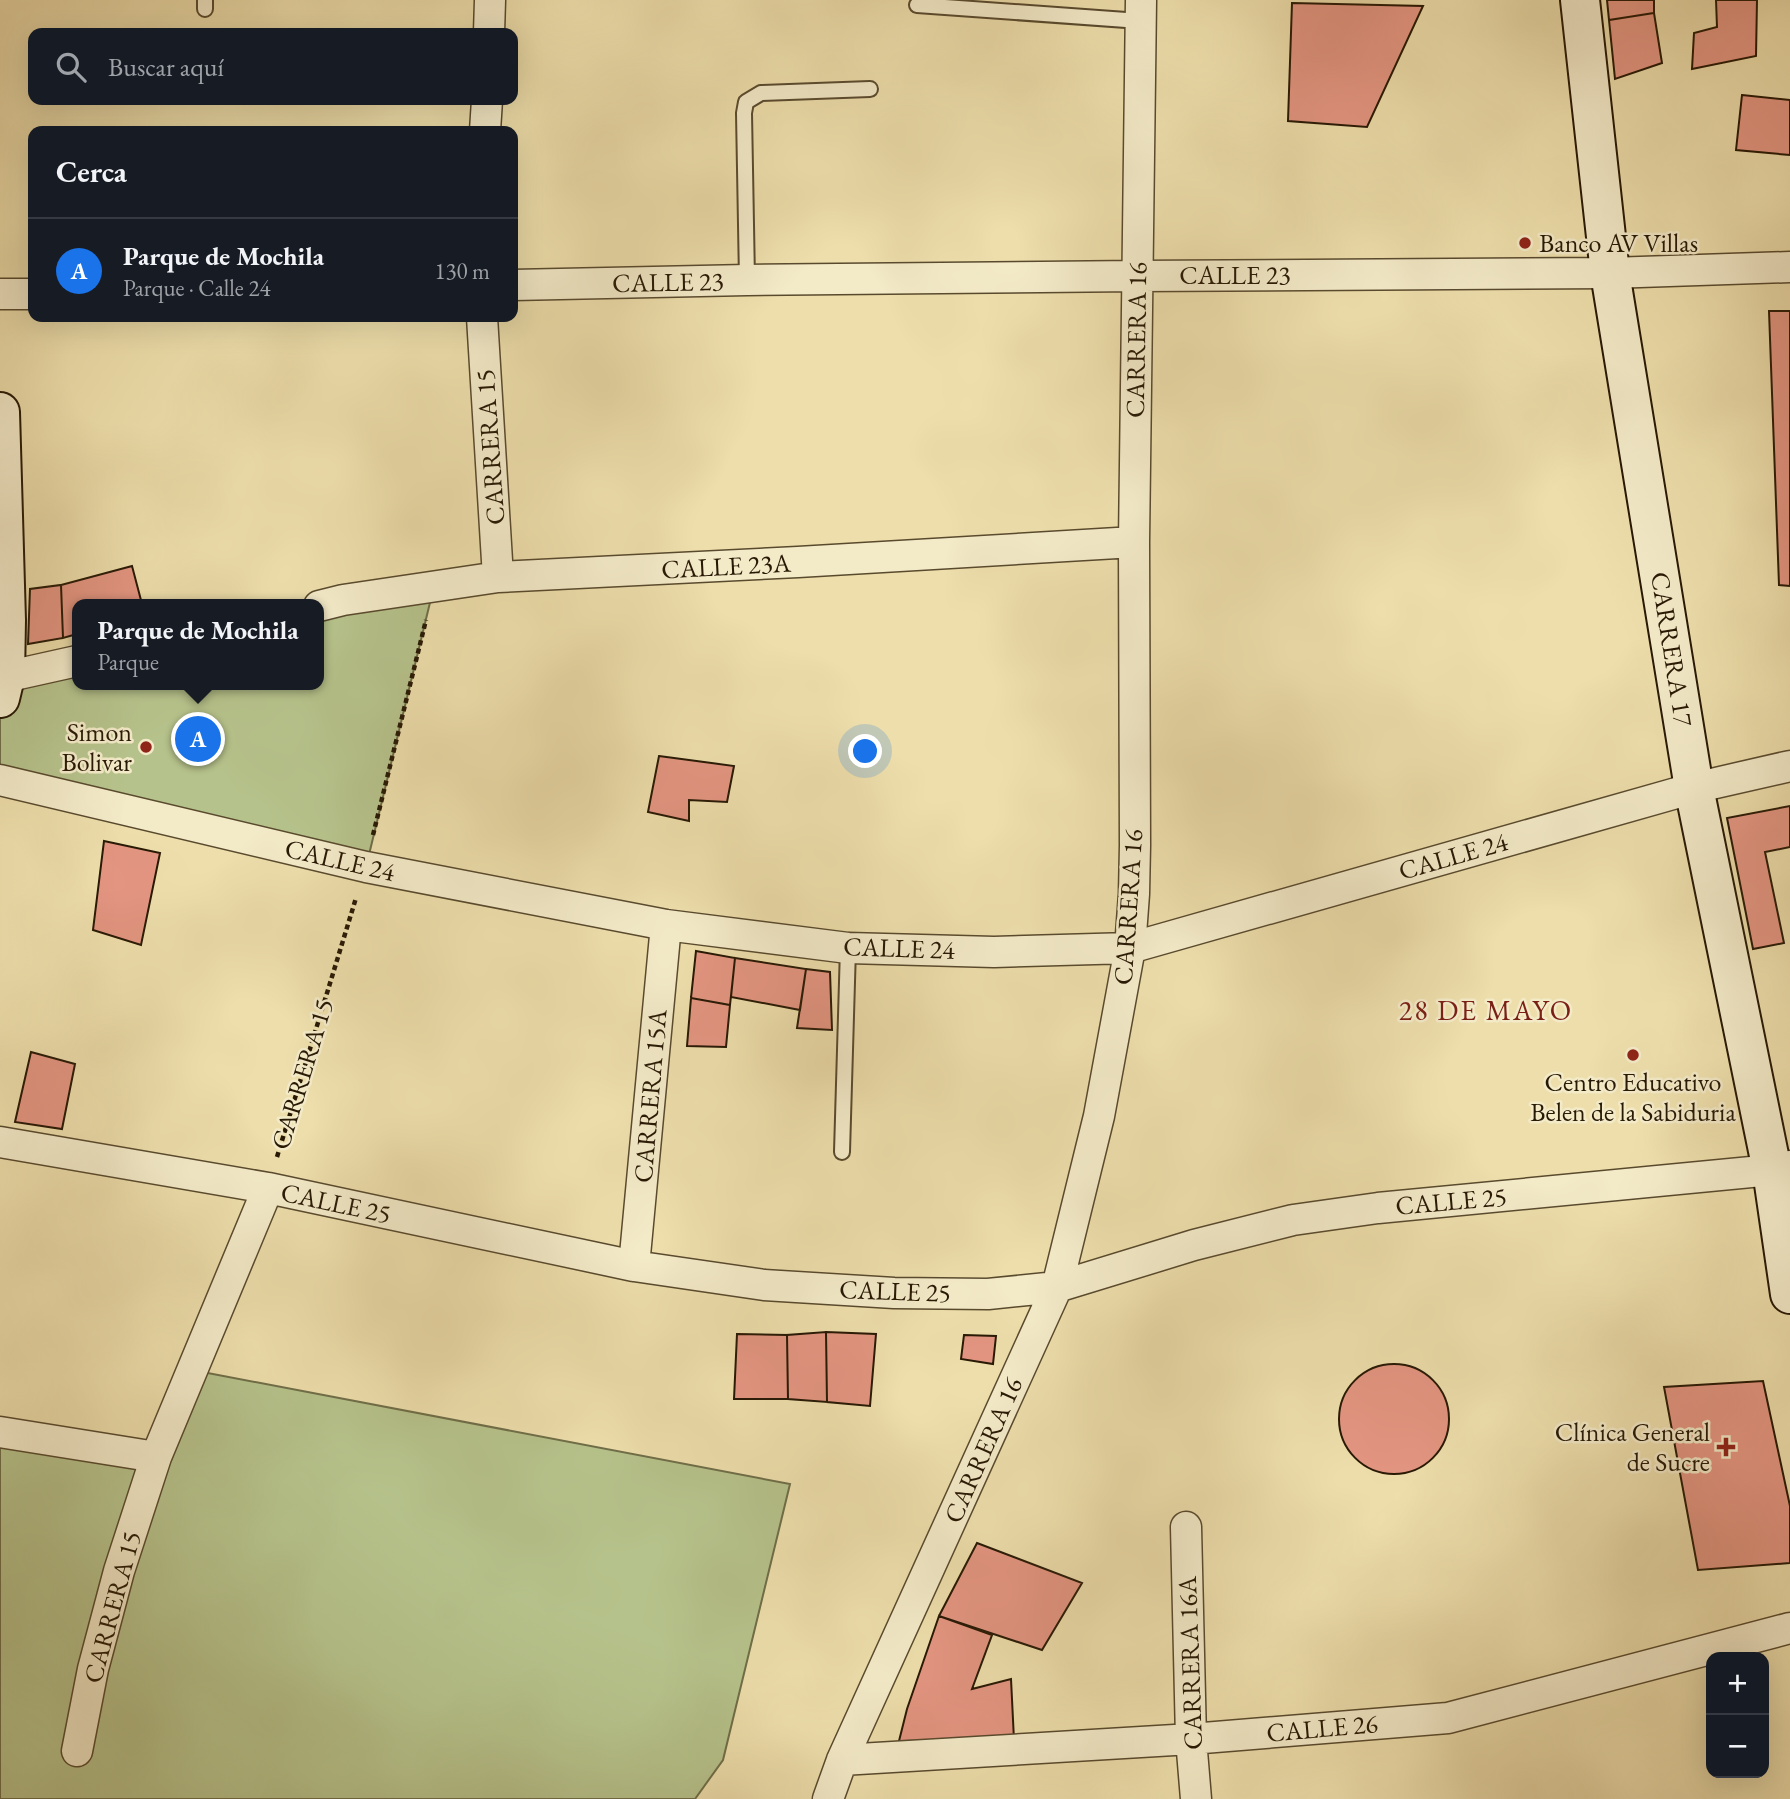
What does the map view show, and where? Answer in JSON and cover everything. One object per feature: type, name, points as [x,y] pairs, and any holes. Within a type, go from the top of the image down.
[{"type":"main road","name":"CARRERA 17","points":[[1580,0],[1610,273],[1694,788],[1781,1168],[1790,1294]]},
{"type":"main road","points":[[0,412],[6,621],[3,688]]},
{"type":"street","points":[[489,28],[490,0]]},
{"type":"street","name":"CARRERA 16","points":[[828,1799],[842,1760],[1057,1287],[1099,1116],[1130,948],[1135,845],[1134,542],[1141,10]]},
{"type":"street","points":[[485,126],[486,105]]},
{"type":"street","name":"CALLE 23","points":[[518,285],[747,280],[1610,273],[1790,267]]},
{"type":"street","points":[[0,294],[28,294]]},
{"type":"street","name":"CARRERA 15","points":[[482,322],[498,577]]},
{"type":"street","name":"CALLE 23A","points":[[324,605],[498,577],[1134,542]]},
{"type":"street","points":[[3,688],[72,663]]},
{"type":"street","name":"CALLE 24","points":[[0,780],[366,867],[666,925],[848,948],[994,952],[1130,948],[1694,788],[1790,766]]},
{"type":"street","name":"CARRERA 15A","points":[[634,1266],[666,925]]},
{"type":"street","name":"CALLE 25","points":[[0,1142],[268,1188],[634,1266],[764,1285],[894,1293],[988,1294],[1057,1287],[1194,1245],[1293,1220],[1378,1208],[1781,1168]]},
{"type":"street","name":"CARRERA 15","points":[[77,1751],[93,1669],[118,1571],[156,1457],[268,1188]]},
{"type":"street","points":[[0,1432],[156,1457]]},
{"type":"street","name":"CARRERA 16A","points":[[1186,1527],[1191,1738],[1196,1799]]},
{"type":"street","name":"CALLE 26","points":[[842,1760],[1191,1738],[1447,1718],[1790,1628]]},
{"type":"lane","points":[[917,5],[1141,10]]},
{"type":"lane","points":[[747,280],[746,102],[761,93],[870,89]]},
{"type":"lane","points":[[842,1152],[848,948]]},
{"type":"path","name":"CARRERA 15","points":[[268,1188],[366,867],[434,586]]},
{"type":"green space","points":[[434,586],[366,867],[0,780],[0,698],[72,664],[72,690],[324,690],[324,610]]},
{"type":"green space","points":[[192,1370],[790,1484],[723,1760],[695,1799],[0,1799],[0,1432],[155,1457]]},
{"type":"building","points":[[1607,0],[1654,0],[1654,13],[1609,20]]},
{"type":"building","points":[[1716,0],[1757,0],[1756,56],[1692,69],[1694,33],[1717,27]]},
{"type":"building","points":[[1292,3],[1423,6],[1367,127],[1288,121]]},
{"type":"building","points":[[1654,13],[1662,63],[1615,79],[1609,20]]},
{"type":"building","points":[[1742,95],[1790,100],[1790,155],[1736,150]]},
{"type":"building","points":[[1769,311],[1790,311],[1790,586],[1779,585]]},
{"type":"building","points":[[132,566],[141,599],[72,599],[72,635],[63,638],[61,585]]},
{"type":"building","points":[[61,585],[63,638],[28,644],[30,589]]},
{"type":"building","points":[[659,756],[734,766],[727,802],[689,800],[689,821],[648,812]]},
{"type":"building","points":[[1790,806],[1790,847],[1765,852],[1784,943],[1753,949],[1727,818]]},
{"type":"building","points":[[104,841],[160,853],[141,945],[93,930]]},
{"type":"building","points":[[696,951],[735,958],[730,1005],[691,998]]},
{"type":"building","points":[[735,958],[806,969],[800,1010],[731,997]]},
{"type":"building","points":[[806,969],[830,972],[832,1030],[797,1028]]},
{"type":"building","points":[[691,998],[730,1005],[726,1047],[687,1046]]},
{"type":"building","points":[[31,1052],[75,1064],[62,1129],[15,1122]]},
{"type":"building","points":[[826,1332],[876,1334],[870,1406],[827,1402]]},
{"type":"building","points":[[826,1332],[827,1402],[788,1399],[787,1335]]},
{"type":"building","points":[[737,1334],[787,1335],[788,1399],[734,1399]]},
{"type":"building","points":[[964,1335],[996,1336],[993,1364],[961,1359]]},
{"type":"building","points":[[1394,1364],[1415,1369],[1433,1380],[1444,1398],[1449,1419],[1444,1440],[1433,1458],[1415,1469],[1394,1474],[1373,1469],[1355,1458],[1344,1440],[1339,1419],[1344,1398],[1355,1380],[1373,1369]]},
{"type":"building","name":"Clínica General de Sucre","points":[[1763,1381],[1790,1506],[1790,1563],[1698,1570],[1664,1387]]},
{"type":"building","points":[[977,1543],[1082,1583],[1042,1650],[939,1616]]},
{"type":"building","points":[[939,1616],[992,1635],[972,1689],[1011,1679],[1014,1740],[899,1741],[907,1709]]},
{"type":"place","name":"Banco AV Villas","points":[[1525,243]]},
{"type":"place","name":"Parque de Mochila","points":[[198,739]]},
{"type":"place","name":"Simon Bolivar","points":[[146,747]]},
{"type":"place","name":"Centro Educativo Belen de la Sabiduria","points":[[1633,1055]]},
{"type":"place","name":"Clínica General de Sucre","points":[[1726,1447]]},
{"type":"district","name":"28 DE MAYO","points":[[1486,1010]]}]
